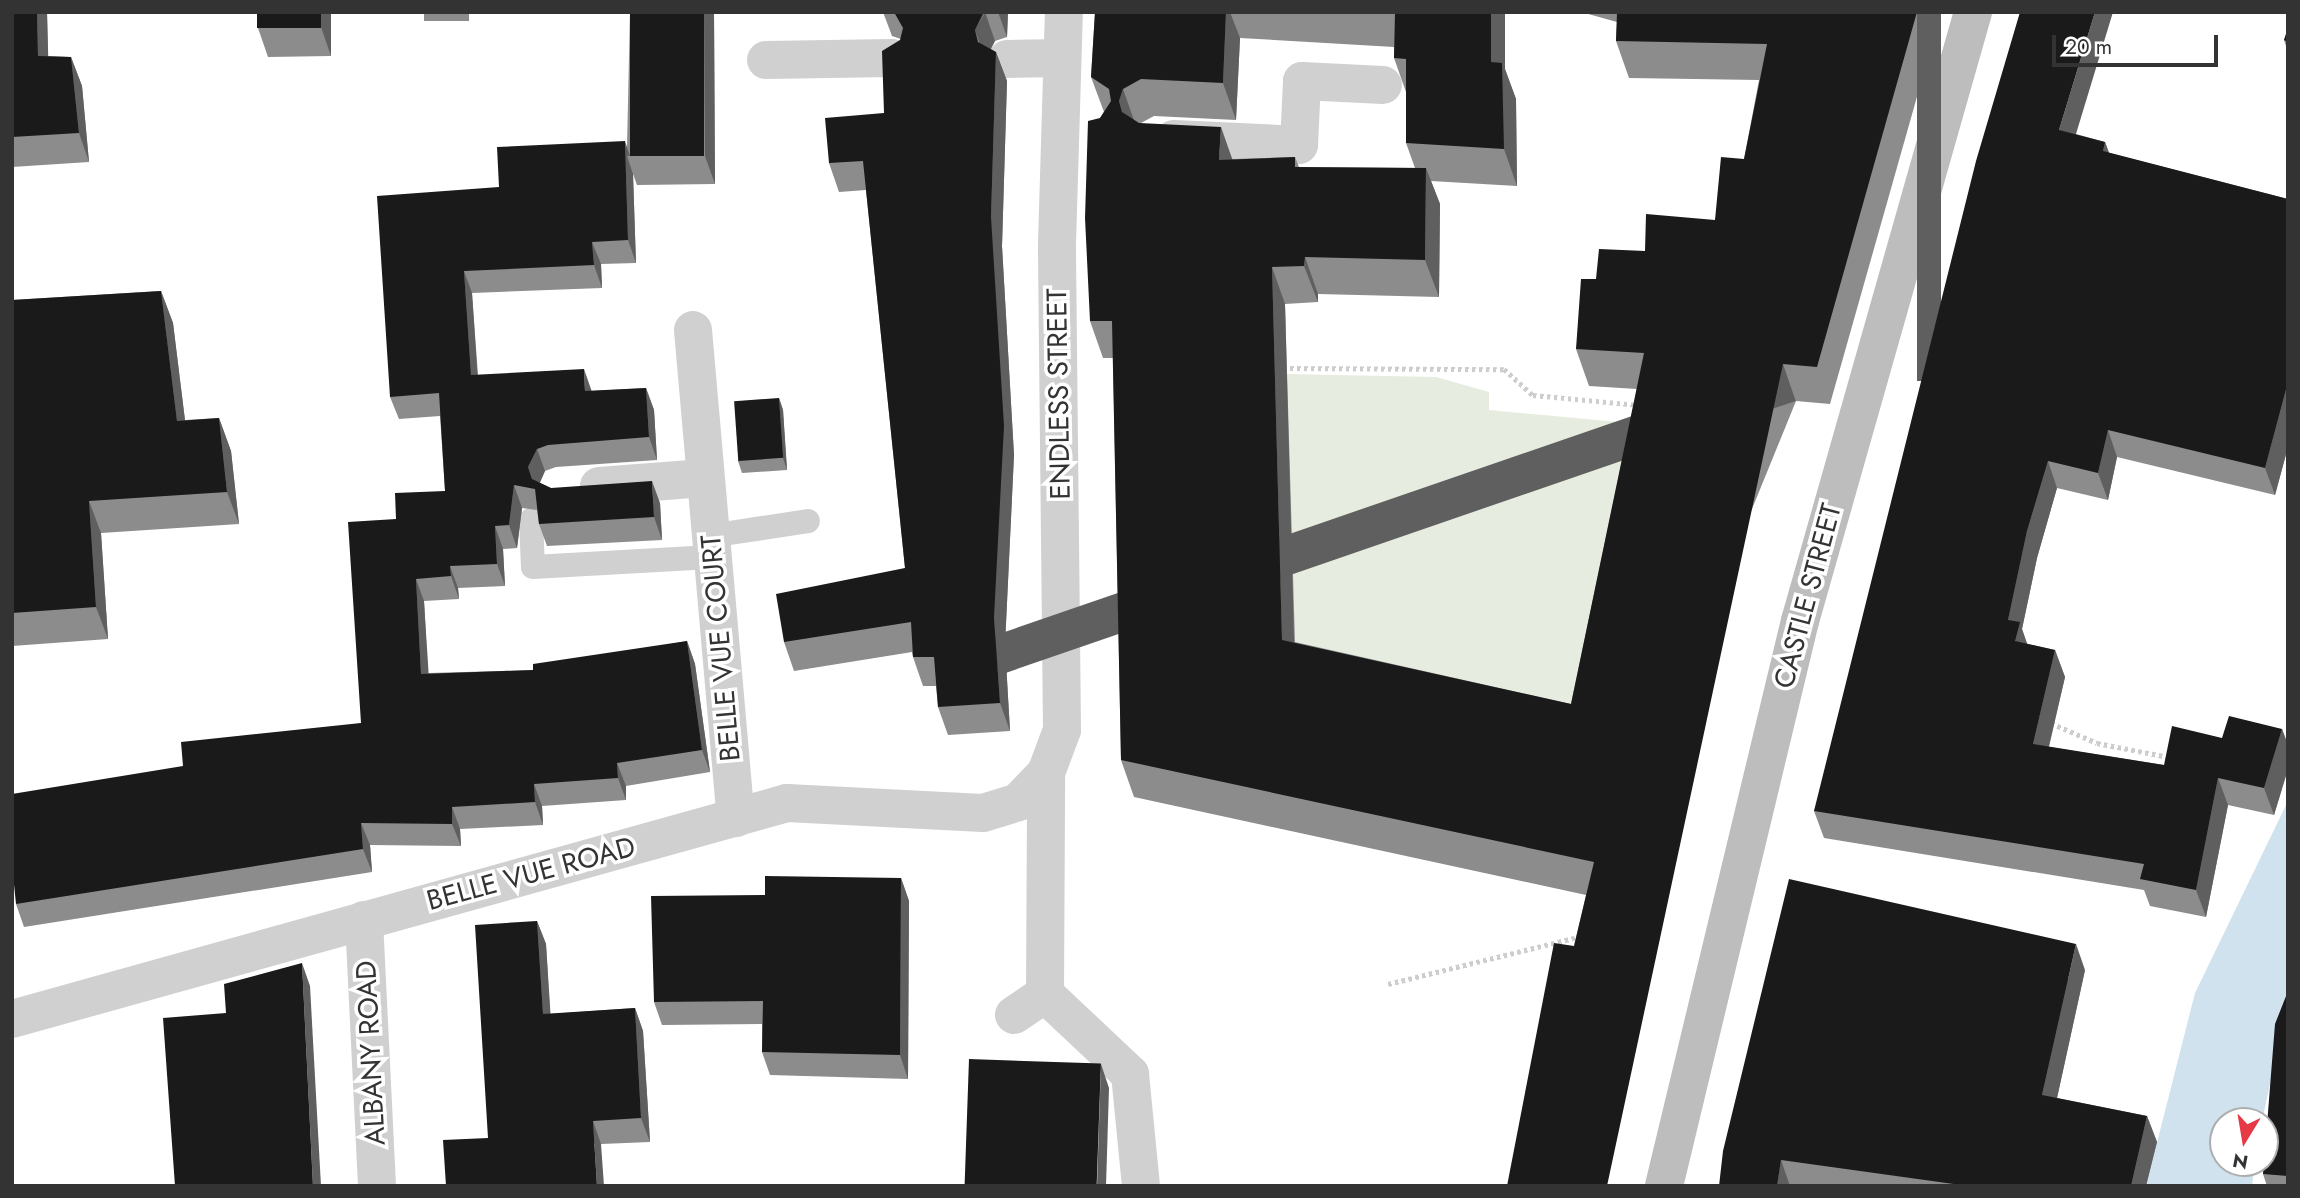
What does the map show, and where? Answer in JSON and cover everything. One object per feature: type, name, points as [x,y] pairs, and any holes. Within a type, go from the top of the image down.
[{"type":"street","name":"ENDLESS STREET","points":[[1046,773],[1062,730],[1060,134],[1063,12]]},
{"type":"street","name":"CASTLE STREET","points":[[1664,1186],[1800,621],[1973,12]]},
{"type":"street","points":[[766,60],[892,58]]},
{"type":"street","points":[[1007,59],[1061,58]]},
{"type":"street","points":[[1154,138],[1300,145],[1302,81],[1382,85]]},
{"type":"street","points":[[1060,134],[1103,136]]},
{"type":"street","name":"BELLE VUE COURT","points":[[693,330],[736,818]]},
{"type":"street","points":[[558,489],[705,478]]},
{"type":"street","points":[[1046,773],[1045,994],[1130,1074],[1141,1186]]},
{"type":"street","name":"BELLE VUE ROAD","points":[[12,1019],[787,803],[983,813],[1018,802],[1046,773]]},
{"type":"street","name":"ALBANY ROAD","points":[[364,920],[377,1186]]},
{"type":"street","points":[[1014,1015],[1045,994]]},
{"type":"lane","points":[[530,520],[533,567],[711,547],[808,522]]},
{"type":"path","points":[[1273,368],[1504,369],[1533,395],[1642,406]]},
{"type":"path","points":[[2039,721],[2098,743],[2180,760]]},
{"type":"path","points":[[1388,984],[1586,935]]},
{"type":"shaded area","points":[[1287,374],[1436,377],[1489,392],[1489,410],[1651,425],[1585,741],[1295,676]]},
{"type":"water","points":[[2288,801],[2288,1001],[2265,1107],[2209,1107],[2209,1177],[2253,1177],[2252,1186],[2146,1186],[2195,993]]},
{"type":"building","points":[[12,12],[37,12],[38,56],[71,57],[79,133],[12,137]]},
{"type":"building","points":[[257,12],[321,12],[321,28],[257,28]]},
{"type":"building","points":[[630,12],[704,12],[704,156],[630,156]]},
{"type":"building","points":[[894,12],[984,12],[975,30],[978,42],[996,52],[991,217],[1004,426],[994,617],[1000,703],[938,707],[934,657],[913,657],[911,622],[784,642],[776,594],[905,568],[863,161],[829,163],[825,118],[884,113],[882,51],[900,40],[903,28]]},
{"type":"building","points":[[1095,12],[1226,12],[1223,83],[1141,79],[1123,89],[1119,101],[1122,112],[1139,123],[1221,127],[1219,160],[1295,157],[1295,167],[1426,168],[1425,260],[1305,257],[1304,266],[1272,267],[1282,640],[1571,704],[1644,353],[1576,349],[1581,279],[1596,279],[1599,249],[1645,251],[1646,214],[1715,220],[1721,157],[1744,159],[1767,44],[1616,41],[1617,12],[1917,12],[1817,367],[1783,364],[1607,1186],[1507,1186],[1554,943],[1574,946],[1594,862],[1121,760],[1112,321],[1090,321],[1085,218],[1088,121],[1100,118],[1111,101],[1109,89],[1091,77]]},
{"type":"building","points":[[1395,12],[1491,12],[1491,62],[1502,63],[1504,149],[1406,143],[1406,59],[1394,58]]},
{"type":"building","points":[[2020,12],[2095,12],[2059,130],[2105,142],[2103,151],[2288,199],[2288,382],[2265,468],[2108,430],[2098,473],[2048,461],[2027,531],[2008,620],[2020,622],[2015,641],[2055,650],[2033,744],[2164,765],[2172,726],[2222,738],[2229,716],[2282,729],[2264,788],[2218,778],[2196,890],[2140,879],[2144,864],[1814,811],[1976,161]]},
{"type":"building","points":[[625,141],[628,240],[592,242],[594,265],[464,271],[471,375],[584,369],[585,391],[646,388],[649,437],[548,445],[537,449],[528,467],[532,479],[551,488],[652,481],[654,517],[539,524],[535,489],[514,485],[509,525],[495,526],[497,564],[450,566],[451,576],[416,579],[421,674],[533,670],[533,664],[687,641],[702,750],[617,763],[618,778],[534,784],[535,802],[452,807],[452,824],[361,823],[363,849],[16,904],[12,865],[12,794],[183,766],[181,742],[361,723],[348,522],[396,519],[395,493],[445,491],[439,393],[390,397],[377,196],[499,187],[497,147]]},
{"type":"building","points":[[161,291],[177,421],[219,418],[227,492],[89,501],[96,607],[12,613],[12,300]]},
{"type":"building","points":[[779,398],[783,458],[738,461],[734,401]]},
{"type":"building","points":[[765,876],[901,878],[900,1055],[762,1052],[763,1001],[654,1002],[651,896],[765,895]]},
{"type":"building","points":[[1789,879],[2076,944],[2042,1095],[2147,1116],[2131,1186],[1968,1186],[1781,1160],[1777,1186],[1719,1186],[1723,1151]]},
{"type":"building","points":[[537,921],[543,1014],[635,1008],[641,1118],[593,1121],[597,1186],[446,1186],[443,1140],[488,1138],[475,925]]},
{"type":"building","points":[[302,963],[313,1186],[175,1186],[163,1018],[226,1013],[224,984]]},
{"type":"building","points":[[2288,991],[2288,1176],[2279,1175],[2279,1107],[2268,1107],[2275,1024]]},
{"type":"building","points":[[969,1059],[1101,1064],[1097,1186],[965,1186]]}]
